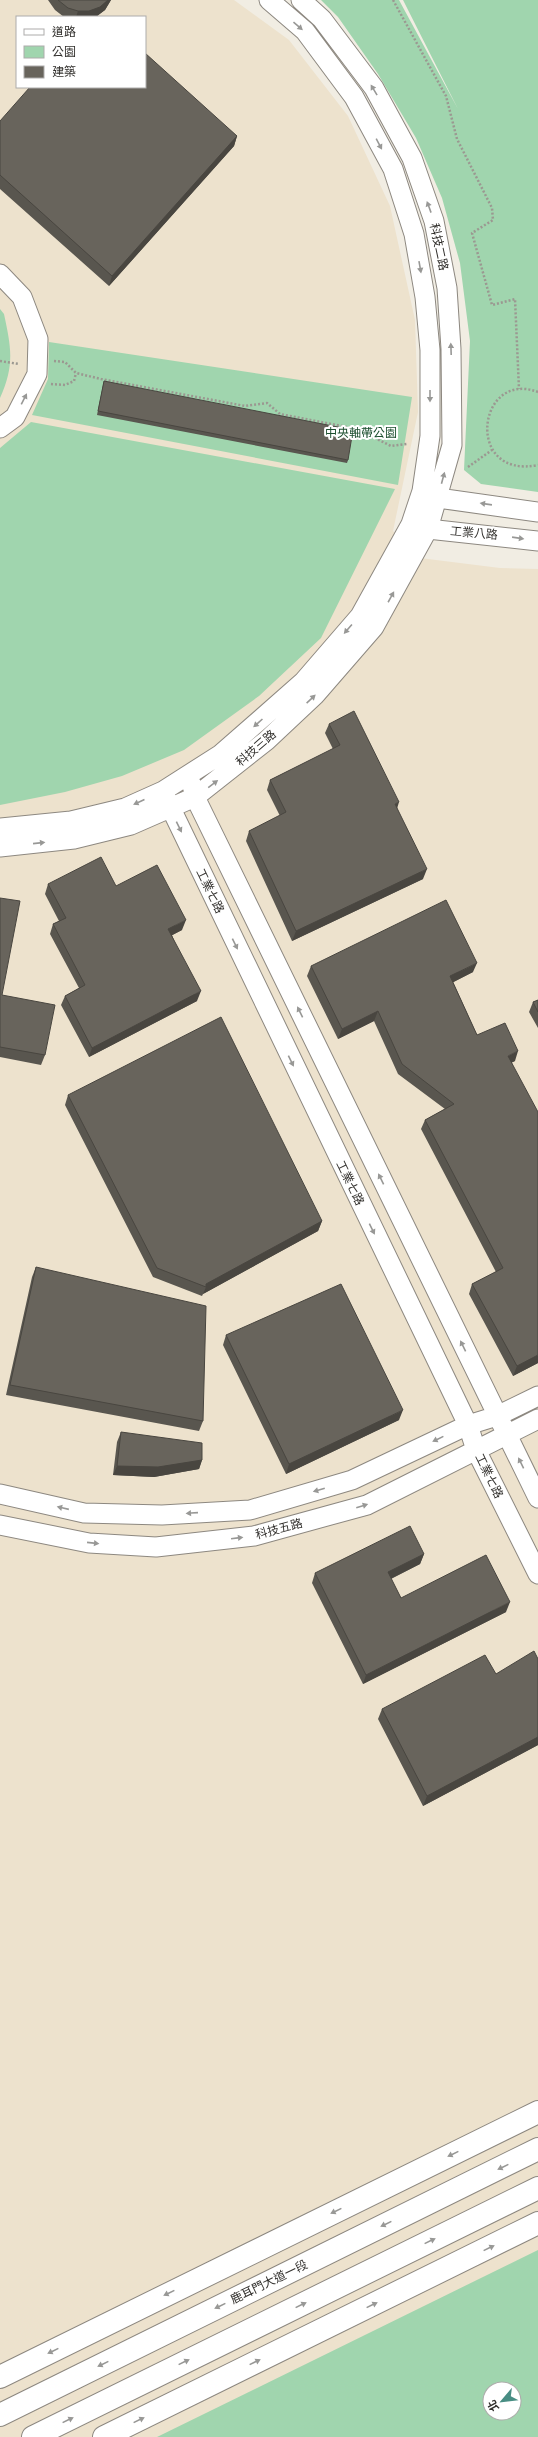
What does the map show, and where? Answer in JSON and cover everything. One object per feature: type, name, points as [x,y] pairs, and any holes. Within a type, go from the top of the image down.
[{"type":"street","name":"科技二路","points":[[269,0],[305,31],[354,97],[393,169],[414,234],[425,296],[430,350],[430,495]]},
{"type":"street","name":"科技二路","points":[[301,0],[322,19],[374,88],[412,158],[434,221],[447,288],[451,349],[452,445],[430,495],[419,526]]},
{"type":"street","points":[[0,274],[22,297],[38,339],[37,374],[15,417],[0,428]]},
{"type":"street","points":[[430,495],[538,512]]},
{"type":"street","name":"工業八路","points":[[419,526],[538,541]]},
{"type":"street","name":"科技三路","points":[[0,847],[74,839],[131,825],[166,800],[189,774],[232,745],[302,682],[360,616],[419,526]]},
{"type":"street","name":"科技三路","points":[[0,828],[71,821],[166,800],[195,797],[266,741],[316,695],[374,627],[419,526]]},
{"type":"street","points":[[189,774],[195,797],[538,1498]]},
{"type":"street","name":"工業七路","points":[[166,800],[468,1425],[476,1450],[538,1574]]},
{"type":"street","points":[[0,1494],[84,1513],[162,1515],[250,1510],[352,1480],[468,1425],[497,1416],[538,1396]]},
{"type":"street","name":"科技五路","points":[[0,1525],[89,1543],[156,1547],[254,1536],[367,1504],[538,1419]]},
{"type":"street","points":[[0,2377],[538,2112]]},
{"type":"street","name":"鹿耳門大道一段","points":[[0,2415],[538,2149]]},
{"type":"street","points":[[33,2437],[538,2188]]},
{"type":"street","points":[[104,2437],[538,2223]]},
{"type":"path","points":[[393,0],[446,96],[457,139],[492,208],[493,220],[472,233],[492,305],[515,299],[519,389]]},
{"type":"path","points":[[51,360],[65,362],[76,373],[245,406],[267,403],[280,414],[358,429],[391,446],[407,444]]},
{"type":"path","points":[[50,384],[65,385],[74,381],[76,373]]},
{"type":"path","points":[[538,392],[519,389],[507,393],[497,401],[489,412],[486,424],[487,438],[492,450],[501,459],[513,465],[526,467],[538,465]]},
{"type":"path","points":[[468,467],[492,450]]},
{"type":"shaded area","points":[[0,0],[234,0],[289,40],[348,116],[390,206],[415,320],[418,412],[393,531],[420,558],[500,568],[538,569],[538,2437],[0,2437]]},
{"type":"green space","points":[[321,0],[399,0],[458,109],[403,0],[538,0],[538,492],[481,484],[464,470],[470,341],[460,263],[442,198],[416,138],[378,74],[338,17]]},
{"type":"green space","points":[[0,309],[4,314],[10,346],[10,366],[0,398]]},
{"type":"green space","name":"中央軸帶公園","points":[[49,342],[412,397],[398,485],[32,415],[48,379]]},
{"type":"green space","points":[[31,422],[395,489],[321,638],[259,696],[184,750],[122,776],[65,792],[0,805],[0,448]]},
{"type":"green space","points":[[538,2250],[538,2437],[157,2437]]},
{"type":"building","points":[[58,0],[108,0],[100,7],[89,11],[78,11],[68,8]]},
{"type":"building","points":[[146,54],[237,136],[112,276],[0,175],[0,121],[29,88],[146,88]]},
{"type":"building","points":[[104,381],[353,430],[348,460],[98,411]]},
{"type":"building","points":[[354,711],[399,802],[395,804],[427,869],[296,931],[249,831],[286,812],[270,780],[340,745],[329,724]]},
{"type":"building","points":[[101,857],[116,886],[157,865],[186,920],[168,929],[201,991],[92,1048],[65,996],[85,985],[53,924],[66,918],[48,884]]},
{"type":"building","points":[[0,898],[20,901],[2,995],[55,1005],[45,1055],[0,1047]]},
{"type":"building","points":[[446,900],[477,963],[450,976],[477,1035],[505,1023],[518,1051],[508,1056],[538,1112],[538,1355],[517,1366],[472,1284],[503,1268],[425,1120],[454,1104],[402,1064],[378,1011],[342,1029],[311,966]]},
{"type":"building","points":[[538,1000],[538,1012],[533,1002]]},
{"type":"building","points":[[221,1017],[322,1221],[206,1284],[206,1287],[157,1268],[68,1095]]},
{"type":"building","points":[[36,1267],[206,1306],[203,1421],[10,1385]]},
{"type":"building","points":[[341,1284],[403,1410],[289,1464],[226,1335]]},
{"type":"building","points":[[121,1432],[202,1443],[202,1460],[158,1467],[117,1466]]},
{"type":"building","points":[[410,1526],[424,1554],[388,1572],[401,1598],[486,1555],[510,1602],[366,1675],[315,1573]]},
{"type":"building","points":[[534,1651],[538,1659],[538,1737],[427,1796],[382,1709],[485,1655],[496,1674]]}]
